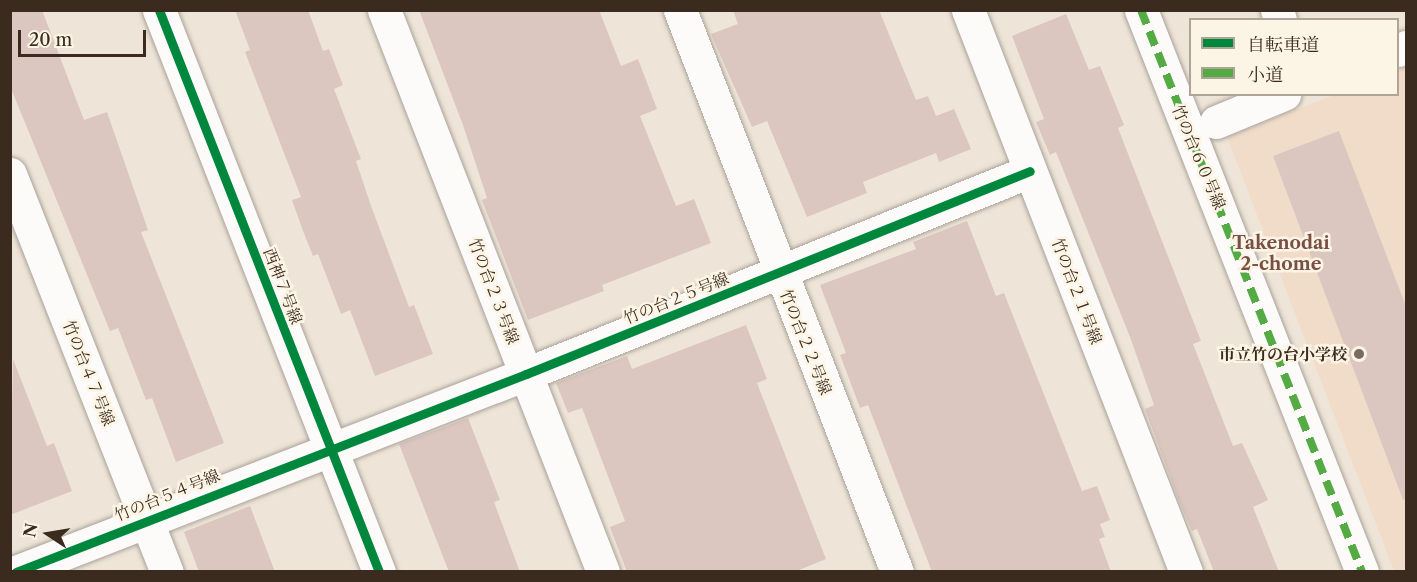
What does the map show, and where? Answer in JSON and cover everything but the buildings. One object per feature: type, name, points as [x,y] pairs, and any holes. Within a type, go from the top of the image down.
[{"type":"street","name":"西神７号線","points":[[159,10],[379,572]]},
{"type":"street","name":"竹の台２３号線","points":[[384,10],[603,572]]},
{"type":"street","name":"竹の台２２号線","points":[[680,10],[779,273],[897,572]]},
{"type":"street","name":"竹の台２１号線","points":[[968,10],[1186,572]]},
{"type":"street","name":"竹の台６０号線","points":[[1140,10],[1362,572]]},
{"type":"street","points":[[1216,122],[1279,96]]},
{"type":"street","name":"竹の台２５号線","points":[[330,447],[526,374],[1030,171]]},
{"type":"street","name":"竹の台４７号線","points":[[10,174],[167,572]]},
{"type":"street","name":"竹の台５４号線","points":[[16,572],[330,447]]},
{"type":"shaded area","name":"市立竹の台小学校","points":[[1406,66],[1406,571],[1394,571],[1227,137],[1331,96],[1399,96],[1399,70]]},
{"type":"marked path","points":[[1141,10],[1362,572]]},
{"type":"cycle path","points":[[159,10],[379,572]]},
{"type":"cycle path","points":[[16,572],[526,374],[1030,171]]},
{"type":"place","name":"市立竹の台小学校","points":[[1359,354]]},
{"type":"district","name":"Takenodai 2-chome","points":[[1281,254]]}]
